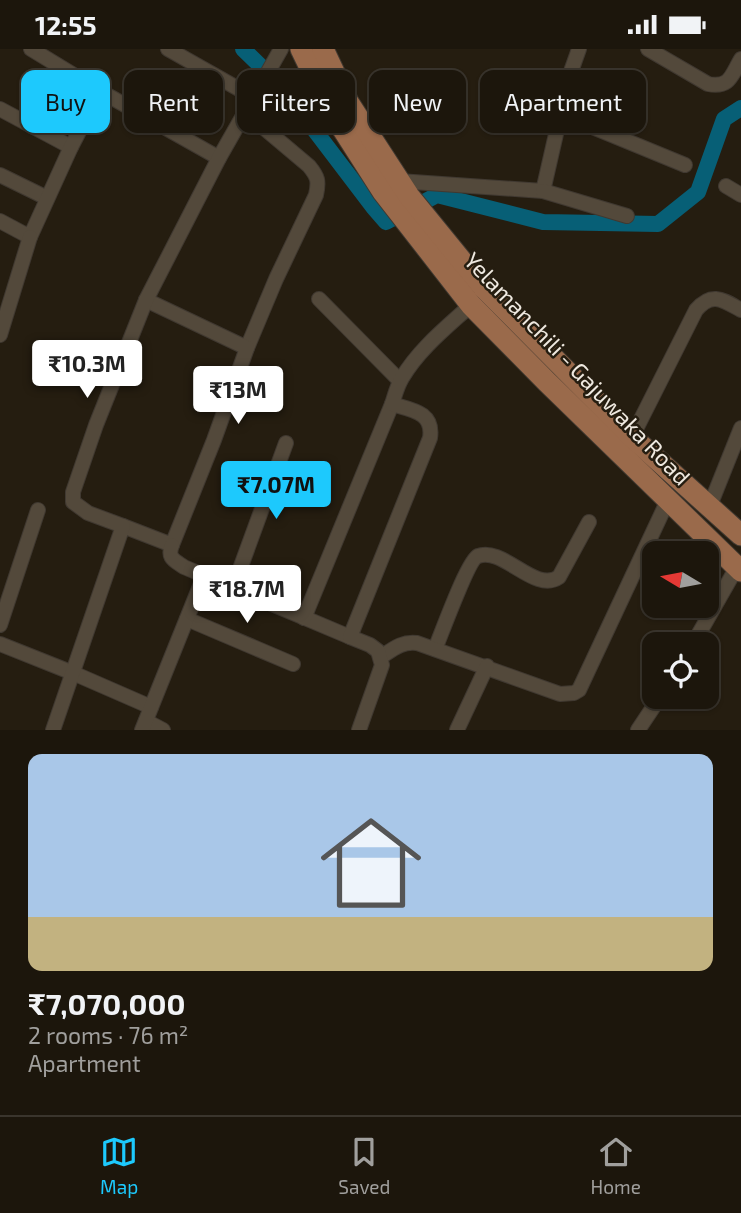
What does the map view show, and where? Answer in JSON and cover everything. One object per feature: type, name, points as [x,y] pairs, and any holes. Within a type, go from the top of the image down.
[{"type":"main road","name":"Yelamanchili - Gajuwaka Road","points":[[301,49],[330,109],[397,190],[460,275],[471,305],[739,569]]},
{"type":"main road","name":"Yelamanchili - Gajuwaka Road","points":[[323,49],[348,102],[397,190]]},
{"type":"main road","name":"Yelamanchili - Gajuwaka Road","points":[[460,275],[483,287],[632,437],[741,535]]},
{"type":"street","points":[[31,49],[66,70]]},
{"type":"street","points":[[168,49],[237,88]]},
{"type":"street","points":[[572,70],[579,49]]},
{"type":"street","points":[[648,49],[708,83],[719,86],[728,82],[741,59]]},
{"type":"street","points":[[269,70],[279,53]]},
{"type":"street","points":[[110,97],[219,158]]},
{"type":"street","points":[[0,109],[71,147]]},
{"type":"street","points":[[172,545],[88,513],[73,502],[73,492],[96,425],[146,299],[237,126]]},
{"type":"street","points":[[0,335],[30,237],[78,133]]},
{"type":"street","points":[[270,133],[317,176],[316,195],[247,348],[169,552],[171,557],[184,567],[370,645],[378,651],[382,665],[359,730]]},
{"type":"street","points":[[543,191],[557,133]]},
{"type":"street","points":[[607,133],[685,165]]},
{"type":"street","points":[[0,174],[47,198]]},
{"type":"street","points":[[726,186],[741,195]]},
{"type":"street","points":[[397,190],[543,191],[627,216]]},
{"type":"street","points":[[0,222],[30,237]]},
{"type":"street","points":[[146,299],[247,348]]},
{"type":"street","points":[[319,299],[400,381]]},
{"type":"street","points":[[632,437],[702,302],[708,299],[722,300],[741,310]]},
{"type":"street","points":[[304,618],[400,381],[421,353],[471,305]]},
{"type":"street","points":[[350,637],[430,438],[429,421],[410,409],[392,404]]},
{"type":"street","points":[[709,507],[741,428]]},
{"type":"street","points":[[233,588],[286,443]]},
{"type":"street","points":[[381,657],[408,642],[487,666],[560,694],[574,693],[579,690],[668,500]]},
{"type":"street","points":[[0,625],[38,510]]},
{"type":"street","points":[[435,649],[465,576],[476,557],[495,557],[540,579],[554,580],[559,576],[589,522]]},
{"type":"street","points":[[53,730],[123,526]]},
{"type":"street","points":[[700,632],[739,569]]},
{"type":"street","points":[[146,719],[204,576]]},
{"type":"street","points":[[187,619],[293,664]]},
{"type":"street","points":[[0,644],[73,673],[163,730]]},
{"type":"street","points":[[457,730],[487,666]]},
{"type":"street","points":[[638,730],[652,709]]},
{"type":"waterway","points":[[243,49],[281,86],[386,222],[437,195],[543,222],[658,224],[698,192],[724,119],[741,108]]}]
